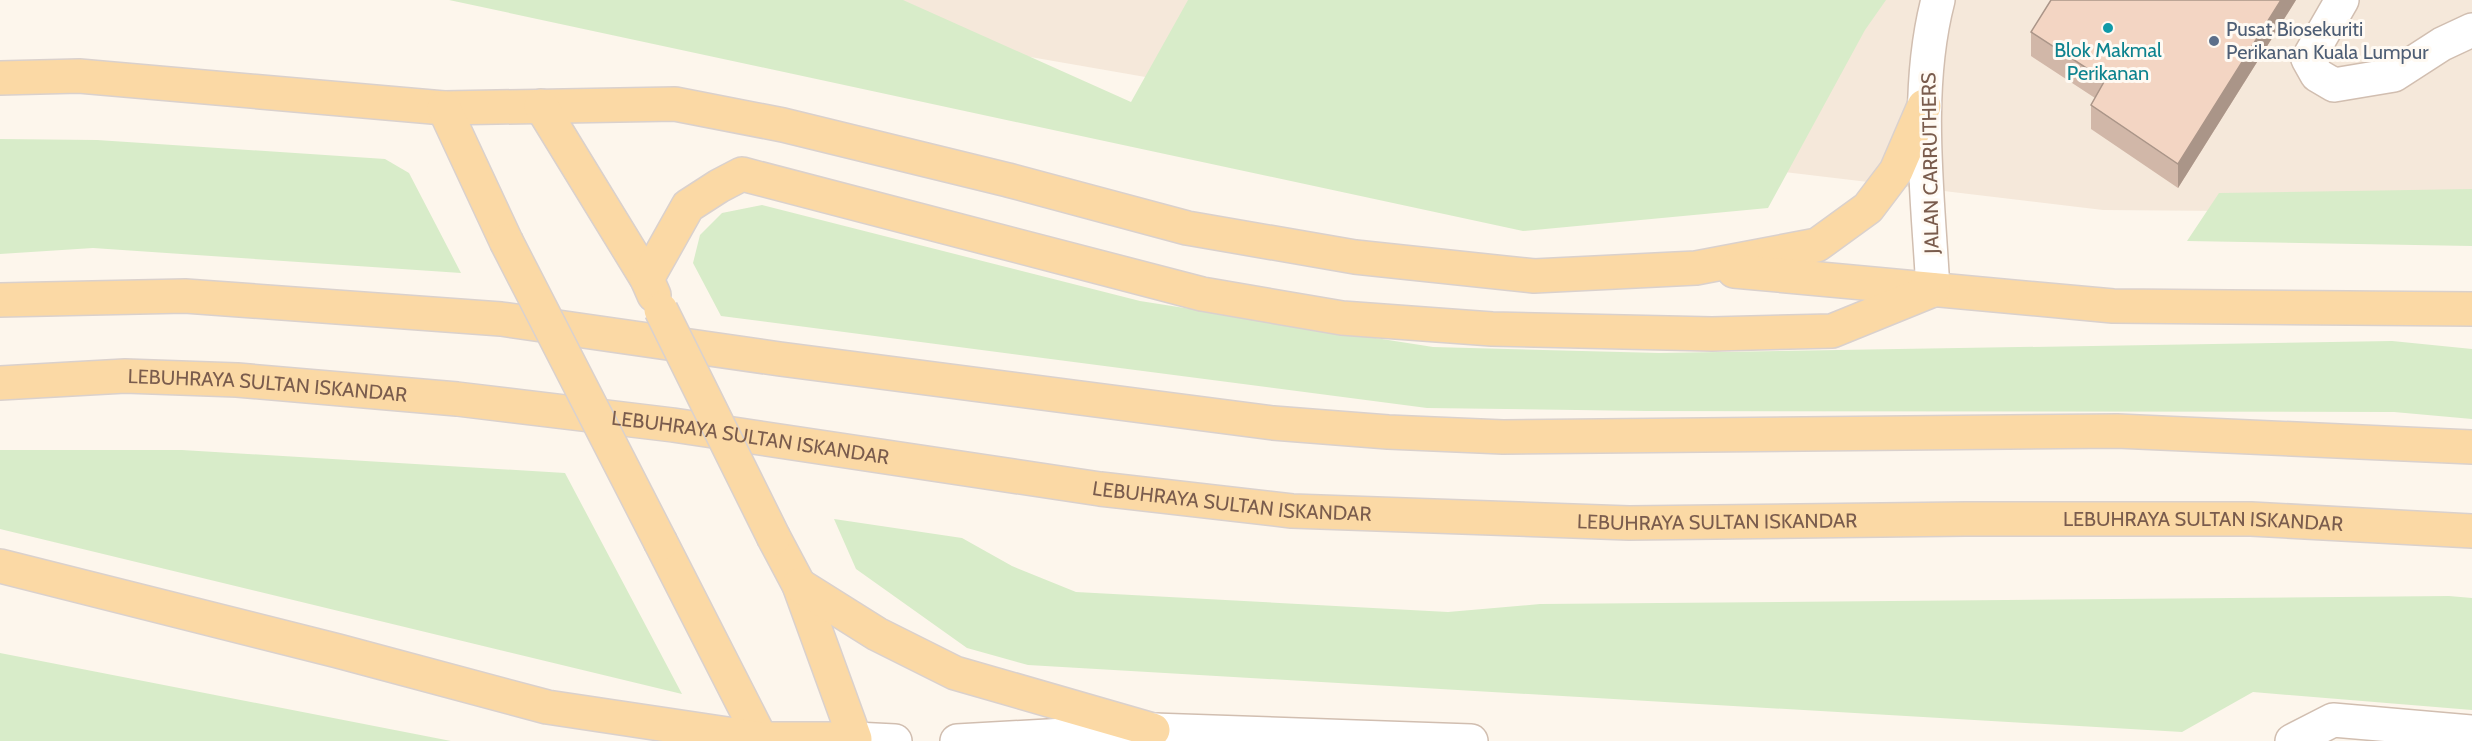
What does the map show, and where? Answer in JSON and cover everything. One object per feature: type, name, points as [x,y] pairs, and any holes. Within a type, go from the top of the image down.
[{"type":"main road","points":[[0,78],[79,76],[444,108],[675,104],[795,128],[1008,180],[1187,228],[1355,257],[1534,276],[1696,268],[1817,245],[1868,208],[1896,171],[1924,106]]},
{"type":"main road","points":[[0,566],[338,651],[547,707],[761,739],[856,740],[799,585],[647,279],[541,106]]},
{"type":"main road","points":[[444,108],[506,241],[761,739]]},
{"type":"main road","points":[[647,279],[688,206],[742,174],[1202,294],[1342,318],[1492,329],[1712,334],[1833,331],[1933,290]]},
{"type":"main road","points":[[1696,268],[2113,306],[2472,309]]},
{"type":"main road","points":[[0,300],[185,296],[501,319],[780,359],[1273,423],[1388,432],[1503,437],[2118,431],[2472,447]]},
{"type":"main road","name":"LEBUHRAYA SULTAN ISKANDAR","points":[[0,383],[148,377],[237,380],[457,399],[673,426],[1100,489],[1292,511],[1629,523],[1965,519],[2251,519],[2472,531]]},
{"type":"main road","points":[[799,585],[877,634],[955,673],[1153,730]]},
{"type":"street","name":"JALAN CARRUTHERS","points":[[1933,290],[1924,106],[1931,25],[1938,0]]},
{"type":"street","points":[[2342,0],[2308,59],[2317,75],[2334,85],[2394,75],[2442,44],[2472,30]]},
{"type":"street","points":[[2292,741],[2333,720],[2472,732]]},
{"type":"street","points":[[957,741],[1153,730],[1471,741]]},
{"type":"street","points":[[856,740],[895,741]]},
{"type":"shaded area","points":[[703,0],[2472,0],[2472,213],[2103,210],[1491,137]]},
{"type":"green space","points":[[449,0],[903,0],[1131,102],[1188,0],[1886,0],[1865,30],[1768,208],[1523,231]]},
{"type":"green space","points":[[0,139],[97,140],[385,159],[409,173],[461,273],[93,248],[0,254]]},
{"type":"green space","points":[[2472,189],[2472,246],[2187,241],[2219,193]]},
{"type":"green space","points":[[762,205],[1140,301],[1433,347],[1659,353],[2392,341],[2472,349],[2472,419],[2394,412],[1647,411],[1427,408],[721,316],[693,263],[700,235],[722,213]]},
{"type":"green space","points":[[0,450],[182,450],[565,473],[682,694],[0,529]]},
{"type":"green space","points":[[834,519],[962,538],[1012,566],[1076,592],[1448,612],[1540,604],[2449,596],[2472,598],[2472,710],[2253,692],[2182,732],[1028,665],[967,648],[856,569]]},
{"type":"green space","points":[[0,653],[451,741],[0,741]]},
{"type":"building","points":[[2051,0],[2281,0],[2178,164],[2091,105],[2105,80],[2031,32]]},
{"type":"place","name":"Blok Makmal Perikanan","points":[[2108,28]]},
{"type":"place","name":"Pusat Biosekuriti Perikanan Kuala Lumpur","points":[[2214,41]]}]
